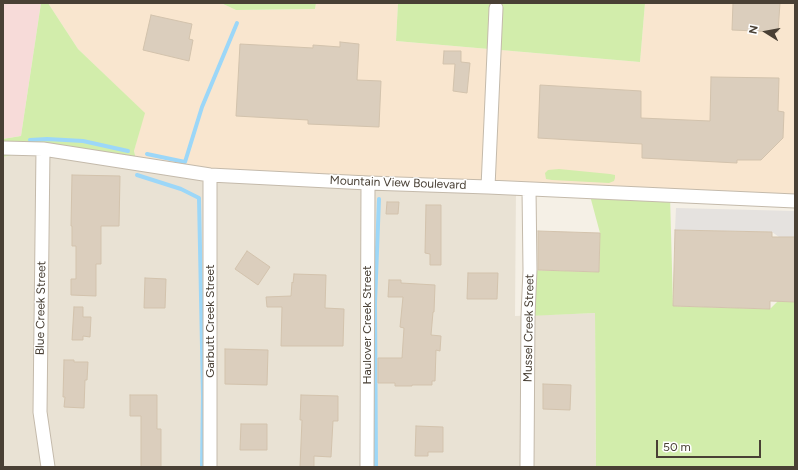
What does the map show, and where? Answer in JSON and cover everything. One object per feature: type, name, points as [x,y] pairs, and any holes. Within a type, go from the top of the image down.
[{"type":"street","points":[[488,187],[496,8]]},
{"type":"street","name":"Mountain View Boulevard","points":[[3,148],[43,149],[210,175],[795,201]]},
{"type":"street","name":"Blue Creek Street","points":[[43,149],[40,412],[48,467]]},
{"type":"street","name":"Garbutt Creek Street","points":[[210,175],[210,467]]},
{"type":"street","name":"Haulover Creek Street","points":[[367,467],[368,183]]},
{"type":"street","name":"Mussel Creek Street","points":[[527,467],[528,316],[530,270],[529,189]]},
{"type":"shaded area","points":[[3,3],[41,3],[21,136],[3,139]]},
{"type":"shaded area","points":[[48,3],[221,3],[236,10],[315,9],[316,3],[398,3],[396,41],[640,62],[645,3],[795,3],[795,201],[210,175],[137,163],[134,151],[144,113],[78,49]]},
{"type":"shaded area","points":[[43,149],[516,188],[515,316],[595,313],[596,467],[3,467],[3,157]]},
{"type":"shaded area","points":[[676,208],[795,211],[795,237],[779,237],[772,232],[675,230]]},
{"type":"green space","points":[[41,3],[48,3],[78,49],[145,113],[134,151],[137,163],[43,149],[3,157],[3,139],[21,136]]},
{"type":"green space","points":[[221,3],[316,3],[315,9],[236,10]]},
{"type":"green space","points":[[398,3],[645,3],[640,62],[396,41]]},
{"type":"green space","points":[[559,169],[610,174],[615,175],[615,178],[614,181],[609,183],[546,179],[545,173],[548,170]]},
{"type":"green space","points":[[589,192],[670,195],[673,306],[770,309],[778,301],[795,302],[795,467],[596,467],[595,313],[528,316],[530,270],[599,272],[600,233]]},
{"type":"building","points":[[733,3],[780,3],[778,32],[732,30]]},
{"type":"building","points":[[151,15],[192,24],[189,39],[193,40],[189,61],[143,50]]},
{"type":"building","points":[[340,42],[359,44],[357,80],[381,81],[379,127],[308,124],[308,120],[236,116],[240,44],[313,48],[313,45],[340,47]]},
{"type":"building","points":[[444,51],[461,51],[461,62],[470,63],[467,93],[453,91],[455,64],[443,64]]},
{"type":"building","points":[[711,77],[779,78],[778,111],[784,112],[783,138],[761,160],[737,160],[737,163],[642,158],[642,144],[538,138],[540,85],[641,91],[641,118],[710,121]]},
{"type":"building","points":[[72,175],[120,176],[119,226],[101,226],[101,264],[96,264],[96,296],[71,295],[71,279],[76,279],[76,246],[72,246],[71,226]]},
{"type":"building","points":[[387,202],[399,202],[398,214],[386,214]]},
{"type":"building","points":[[426,205],[441,205],[441,265],[430,265],[430,254],[425,253]]},
{"type":"building","points":[[675,230],[772,232],[772,237],[795,237],[795,302],[770,301],[770,309],[673,306]]},
{"type":"building","points":[[538,231],[600,233],[599,272],[538,270]]},
{"type":"building","points":[[247,251],[270,267],[258,285],[235,269]]},
{"type":"building","points":[[468,273],[498,273],[497,299],[467,299]]},
{"type":"building","points":[[294,274],[326,275],[325,308],[344,309],[343,346],[281,346],[282,307],[267,307],[266,297],[291,296]]},
{"type":"building","points":[[145,278],[166,279],[165,308],[144,308]]},
{"type":"building","points":[[389,280],[401,280],[401,283],[435,285],[431,335],[441,336],[440,351],[436,350],[435,381],[432,381],[432,385],[395,386],[395,383],[378,383],[378,358],[402,358],[404,328],[400,327],[403,297],[388,297]]},
{"type":"building","points":[[74,307],[83,307],[83,317],[91,317],[90,337],[83,336],[83,340],[72,340]]},
{"type":"building","points":[[225,349],[268,350],[267,385],[225,384]]},
{"type":"building","points":[[64,360],[88,362],[87,380],[85,380],[84,408],[64,407]]},
{"type":"building","points":[[543,384],[571,385],[570,410],[543,409]]},
{"type":"building","points":[[130,395],[157,395],[157,429],[161,429],[161,467],[141,467],[141,416],[130,416]]},
{"type":"building","points":[[301,395],[338,396],[338,421],[333,421],[331,457],[314,456],[314,467],[300,467],[302,420],[300,420]]},
{"type":"building","points":[[241,424],[267,424],[267,450],[240,450]]},
{"type":"building","points":[[416,426],[443,427],[443,452],[428,452],[428,456],[415,456]]},
{"type":"waterway","points":[[147,154],[185,162],[202,107],[237,23]]},
{"type":"waterway","points":[[30,140],[47,139],[83,141],[128,151]]},
{"type":"waterway","points":[[137,175],[181,189],[199,198],[203,396],[202,467]]},
{"type":"waterway","points":[[376,467],[375,303],[379,199]]}]
